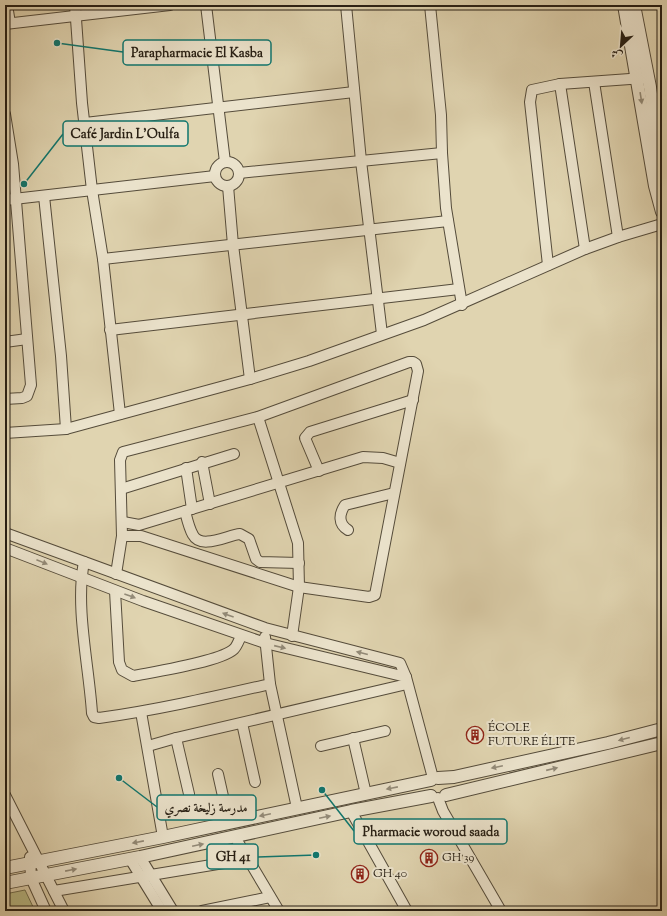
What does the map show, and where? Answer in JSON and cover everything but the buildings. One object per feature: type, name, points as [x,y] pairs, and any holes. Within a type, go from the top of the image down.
[{"type":"street","points":[[7,5],[7,24],[76,16],[127,7],[170,5]]},
{"type":"street","points":[[75,5],[92,190],[104,259],[110,330],[120,414]]},
{"type":"street","points":[[206,5],[225,162]]},
{"type":"street","points":[[346,5],[376,299],[382,334]]},
{"type":"street","points":[[430,5],[441,115],[442,153],[448,220],[462,305]]},
{"type":"street","points":[[624,5],[643,78],[662,171]]},
{"type":"street","points":[[634,5],[654,181],[662,212]]},
{"type":"street","points":[[548,265],[530,94],[532,90],[560,84],[643,78]]},
{"type":"street","points":[[594,82],[618,237]]},
{"type":"street","points":[[560,84],[585,249]]},
{"type":"street","points":[[85,123],[354,92]]},
{"type":"street","points":[[5,114],[13,164],[31,385],[30,392],[22,398],[5,399]]},
{"type":"street","points":[[239,174],[442,153]]},
{"type":"street","points":[[225,162],[236,166],[239,174],[237,180],[228,186],[218,183],[215,176],[216,168],[221,163],[225,162]]},
{"type":"street","points":[[5,200],[215,176]]},
{"type":"street","points":[[228,186],[233,245],[250,379]]},
{"type":"street","points":[[44,196],[60,348],[66,429]]},
{"type":"street","points":[[104,259],[448,220]]},
{"type":"street","points":[[5,433],[66,429],[250,379],[309,361],[462,305],[585,249],[618,237],[662,224]]},
{"type":"street","points":[[110,330],[460,289]]},
{"type":"street","points":[[5,342],[27,339]]},
{"type":"street","points":[[116,574],[123,522],[120,460],[124,452],[258,417],[413,362],[416,364],[418,371],[413,400],[375,595],[369,597],[299,587],[141,536],[122,536]]},
{"type":"street","points":[[319,471],[305,438],[310,432],[413,400]]},
{"type":"street","points":[[258,417],[278,484],[298,543],[299,587],[292,636]]},
{"type":"street","points":[[121,489],[202,462],[234,454]]},
{"type":"street","points":[[123,522],[138,526],[363,457],[383,458],[400,463]]},
{"type":"street","points":[[202,462],[210,504]]},
{"type":"street","points":[[186,468],[188,510],[194,537],[199,541],[206,542],[240,534],[249,539],[256,559],[260,562],[298,564]]},
{"type":"street","points":[[348,530],[344,527],[340,519],[341,511],[345,505],[394,493]]},
{"type":"street","points":[[5,533],[265,628],[397,662],[402,665],[434,779]]},
{"type":"street","points":[[5,548],[114,591],[241,636],[406,680]]},
{"type":"street","points":[[84,562],[81,578],[83,618],[92,713],[94,717],[99,718],[141,712],[189,703],[270,684]]},
{"type":"street","points":[[114,591],[119,662],[122,670],[133,676],[188,666],[226,654],[234,649],[241,636]]},
{"type":"street","points":[[265,628],[265,643],[270,684],[297,808]]},
{"type":"street","points":[[148,746],[406,680]]},
{"type":"street","points":[[141,712],[163,837]]},
{"type":"street","points":[[242,723],[255,782]]},
{"type":"street","points":[[5,868],[163,837],[434,779],[462,775],[608,743],[662,729]]},
{"type":"street","points":[[320,746],[385,731]]},
{"type":"street","points":[[176,738],[189,794]]},
{"type":"street","points":[[353,738],[366,794]]},
{"type":"street","points":[[5,883],[135,858],[351,811],[438,797],[662,743]]},
{"type":"street","points":[[218,774],[229,823]]},
{"type":"street","points":[[434,779],[443,779],[447,784],[448,790],[438,797]]},
{"type":"street","points":[[434,779],[427,788],[438,797],[443,811],[501,911]]},
{"type":"street","points":[[5,796],[32,846],[35,863],[31,878],[46,911]]},
{"type":"street","points":[[351,811],[407,911]]},
{"type":"street","points":[[235,837],[279,911]]},
{"type":"street","points":[[135,858],[151,876],[173,911]]},
{"type":"street","points":[[135,858],[140,878],[162,911]]},
{"type":"street","points":[[54,891],[248,859]]},
{"type":"street","points":[[35,863],[46,875],[64,911]]},
{"type":"street","points":[[202,911],[219,909],[270,897]]},
{"type":"green space","points":[[25,890],[35,911],[5,911],[5,894]]},
{"type":"place","name":"Parapharmacie El Kasba","points":[[57,43]]},
{"type":"place","name":"Café Jardin L'Oulfa","points":[[24,184]]},
{"type":"place","name":"ÉCOLE FUTURE ÉLITE","points":[[475,735]]},
{"type":"place","name":"مدرسة زليخة نصري","points":[[119,778]]},
{"type":"place","name":"Pharmacie woroud saada","points":[[322,790]]},
{"type":"place","name":"GH 41","points":[[316,855]]},
{"type":"place","name":"GH 39","points":[[429,858]]},
{"type":"place","name":"GH 40","points":[[360,874]]}]
